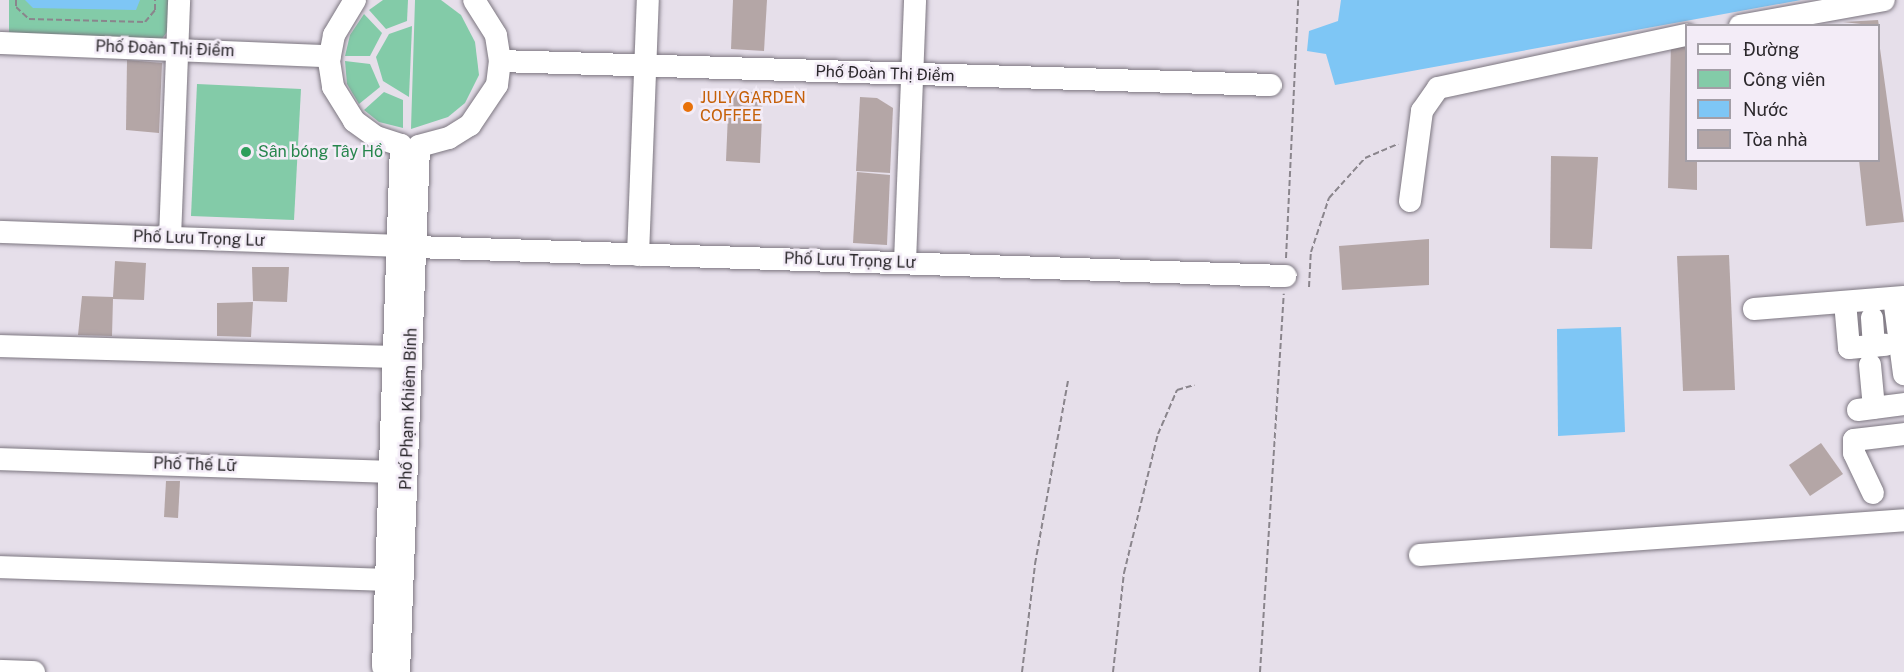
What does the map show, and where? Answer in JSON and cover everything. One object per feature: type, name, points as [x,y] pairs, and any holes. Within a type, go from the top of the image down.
[{"type":"street","points":[[170,238],[179,0]]},
{"type":"street","points":[[356,0],[339,22],[330,56],[333,87],[346,111],[370,133],[410,145],[449,138],[479,117],[496,85],[500,61],[491,23],[474,0]]},
{"type":"street","points":[[638,255],[648,0]]},
{"type":"street","points":[[905,262],[915,0]]},
{"type":"street","points":[[1751,24],[1884,0]]},
{"type":"street","points":[[1410,201],[1418,139],[1428,97],[1450,82],[1685,35]]},
{"type":"street","name":"Phố Đoàn Thị Điểm","points":[[0,44],[330,56]]},
{"type":"street","name":"Phố Đoàn Thị Điểm","points":[[500,61],[646,68],[1271,85]]},
{"type":"street","name":"Phố Phạm Khiêm Bính","points":[[391,669],[410,145]]},
{"type":"street","name":"Phố Lưu Trọng Lư","points":[[0,232],[1286,276]]},
{"type":"street","name":"Phố Phạm Khiêm Bính","points":[[391,669],[386,580],[394,357],[406,246]]},
{"type":"street","points":[[1754,309],[1899,298],[1904,374]]},
{"type":"street","points":[[1845,302],[1849,348],[1876,352]]},
{"type":"street","points":[[1872,318],[1876,352],[1866,409],[1904,404]]},
{"type":"street","points":[[0,346],[394,357]]},
{"type":"street","points":[[1873,493],[1854,453],[1854,440],[1904,434]]},
{"type":"street","name":"Phố Thế Lữ","points":[[0,459],[390,472]]},
{"type":"street","points":[[1420,555],[1904,520]]},
{"type":"street","points":[[0,567],[386,580]]},
{"type":"street","points":[[0,671],[34,672]]},
{"type":"path","points":[[16,0],[16,7],[29,19],[145,22],[154,10],[155,0]]},
{"type":"path","points":[[1260,672],[1286,276],[1298,0]]},
{"type":"path","points":[[1309,287],[1311,252],[1329,198],[1365,158],[1418,139]]},
{"type":"path","points":[[1022,672],[1035,564],[1068,380]]},
{"type":"path","points":[[1113,672],[1124,573],[1158,434],[1177,390],[1194,384]]},
{"type":"green space","points":[[9,0],[172,0],[170,28],[161,40],[9,37]]},
{"type":"green space","points":[[383,0],[408,0],[407,21],[386,29],[369,10]]},
{"type":"green space","points":[[415,0],[441,0],[461,15],[475,42],[479,75],[465,103],[448,117],[411,129]]},
{"type":"green space","points":[[364,14],[382,33],[370,56],[345,56],[350,35]]},
{"type":"green space","points":[[412,26],[409,97],[383,81],[376,57],[389,34]]},
{"type":"green space","points":[[345,61],[370,64],[380,87],[359,104],[347,84]]},
{"type":"green space","name":"Sân bóng Tây Hồ","points":[[197,84],[301,89],[294,220],[191,216]]},
{"type":"green space","points":[[384,92],[403,100],[403,128],[379,122],[364,110]]},
{"type":"water","points":[[25,0],[140,0],[136,10],[33,8]]},
{"type":"water","points":[[1341,0],[1801,0],[1335,85],[1326,54],[1307,51],[1309,31],[1338,21]]},
{"type":"water","points":[[1621,327],[1625,432],[1558,436],[1557,329]]},
{"type":"building","points":[[733,0],[767,0],[764,51],[731,49]]},
{"type":"building","points":[[1878,20],[1879,24],[1861,24],[1843,22]]},
{"type":"building","points":[[1685,38],[1685,162],[1697,162],[1697,190],[1668,188],[1671,41]]},
{"type":"building","points":[[1880,48],[1904,222],[1866,226],[1859,162],[1880,162]]},
{"type":"building","points":[[127,60],[162,63],[159,133],[126,130]]},
{"type":"building","points":[[729,90],[763,93],[760,163],[726,161]]},
{"type":"building","points":[[860,97],[877,98],[893,108],[890,173],[856,171]]},
{"type":"building","points":[[1551,156],[1598,157],[1592,249],[1550,248]]},
{"type":"building","points":[[857,172],[890,175],[887,245],[853,243]]},
{"type":"building","points":[[1429,239],[1429,285],[1342,290],[1339,246]]},
{"type":"building","points":[[1729,255],[1735,390],[1683,391],[1677,256]]},
{"type":"building","points":[[115,261],[146,263],[144,300],[113,299],[112,336],[78,335],[82,296],[113,297]]},
{"type":"building","points":[[252,267],[289,267],[287,302],[253,301]]},
{"type":"building","points":[[253,302],[251,337],[217,336],[217,303]]},
{"type":"building","points":[[1821,443],[1843,474],[1810,496],[1789,465]]},
{"type":"building","points":[[166,481],[180,481],[178,518],[164,517]]},
{"type":"place","name":"JULY GARDEN COFFEE","points":[[688,107]]},
{"type":"place","name":"Sân bóng Tây Hồ","points":[[246,152]]}]
